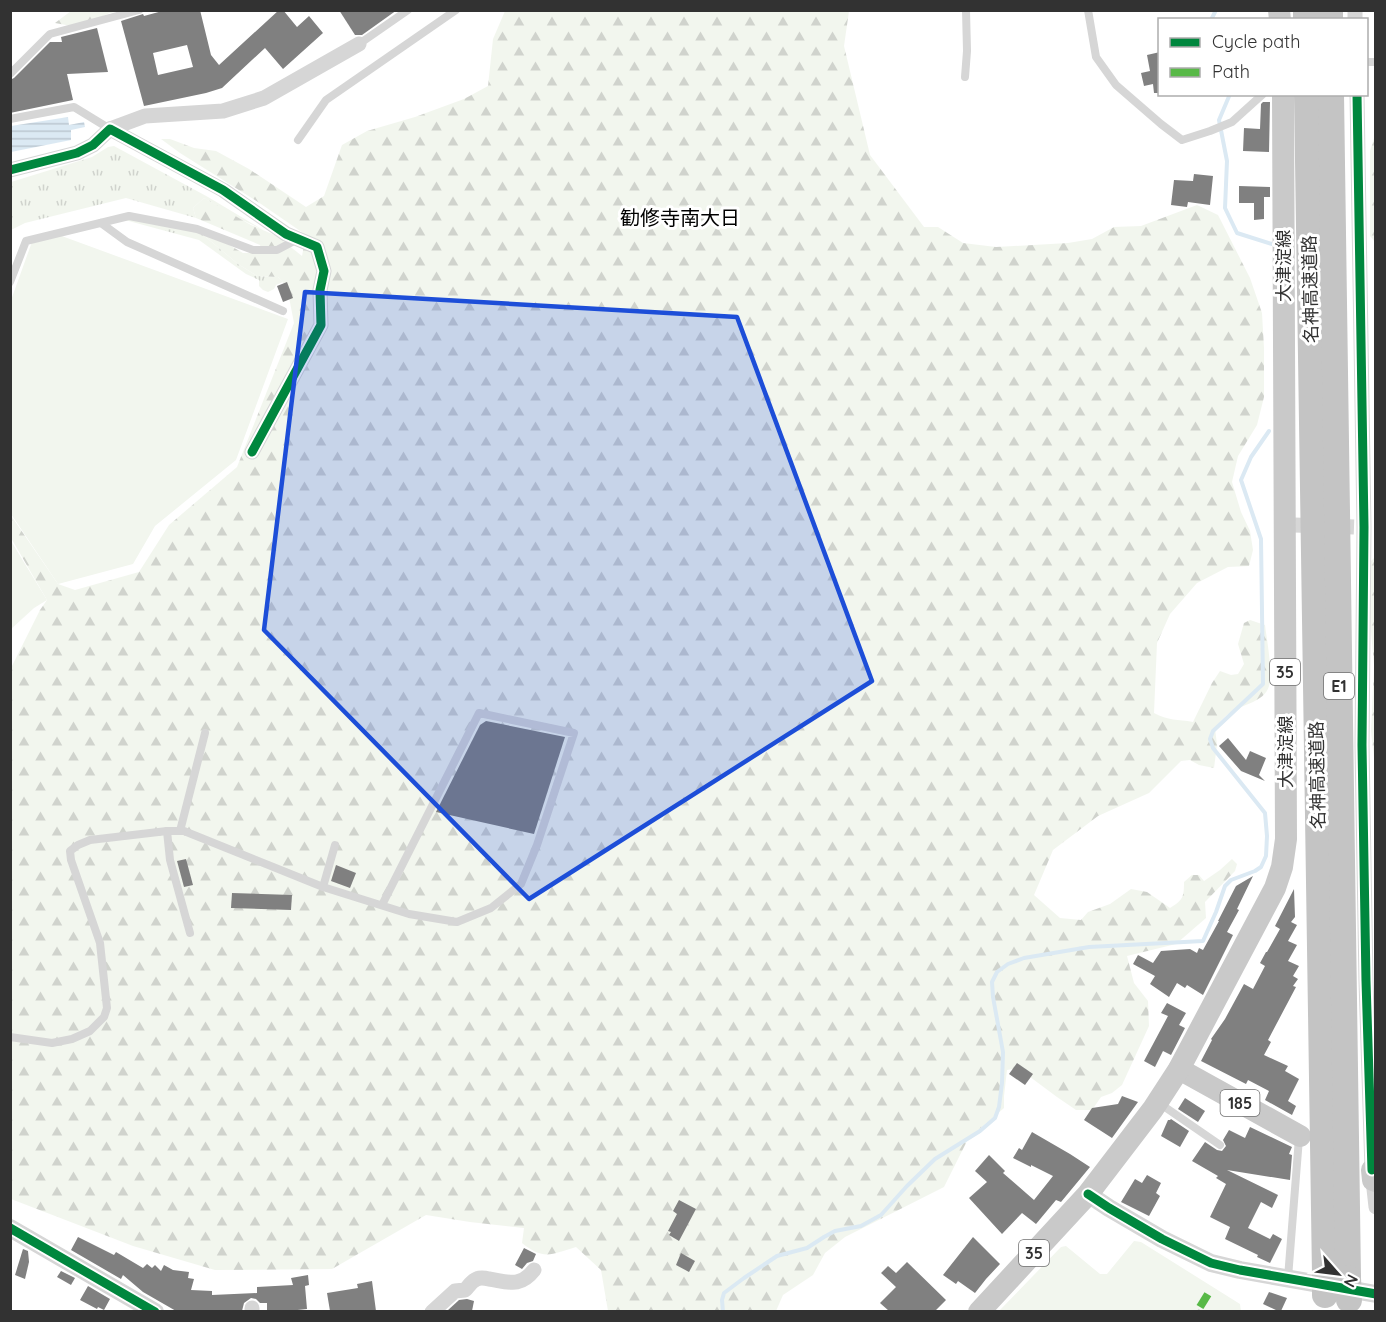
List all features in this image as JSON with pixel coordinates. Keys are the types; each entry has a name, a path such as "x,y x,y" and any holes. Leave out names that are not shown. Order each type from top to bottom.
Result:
{"highway":[{"name":"名神高速道路","path":"1307,96 1337,1295"},
{"name":"名神高速道路","path":"1331,96 1337,1295"}],"main road":[{"name":"大津淀線","path":"980,1311 1088,1194 1158,1102 1179,1069 1275,888 1282,867 1286,839 1289,525 1283,96"},
{"name":"185","path":"1179,1069 1300,1136"}],"street":[{"path":"10,170 77,153 93,145 110,129 145,116 223,111 264,98 359,44"},
{"path":"1357,96 1365,528 1362,745 1366,969 1376,1207"},
{"path":"110,129 223,190 286,234 317,247 324,271 320,290 321,325 252,452"},
{"path":"1088,1194 1162,1239 1204,1260 1240,1270 1376,1294"},
{"path":"10,1228 156,1311"},
{"path":"432,1311 449,1295 455,1291 465,1290 476,1279 484,1278 515,1283 523,1281 534,1270"}],"lane":[{"path":"10,74 50,34 139,10"},
{"path":"359,44 408,10"},
{"path":"298,140 326,100 456,10"},
{"path":"965,77 966,10"},
{"path":"1089,10 1096,57 1116,85 1182,140 1232,122 1261,96"},
{"path":"10,119 74,107 110,129"},
{"path":"10,282 26,241 129,216 197,229 253,250 277,250 297,239"},
{"path":"101,223 127,242 283,311"},
{"path":"10,1037 52,1043 90,1031 104,1017 107,1008 99,943 71,861 70,851 78,845 90,840 184,831 322,887 409,914 457,921 491,908 521,884 537,845 574,733 479,713 382,905"},
{"path":"180,831 205,734"},
{"path":"167,831 170,860 190,933"},
{"path":"322,887 335,845"},
{"path":"1158,1102 1220,1145"},
{"path":"1288,1278 1300,1136"}],"path":[{"path":"1198,1311 1200,1307"}],"highlighted area":[{"path":"305,292 737,317 872,681 529,899 264,630"}],"green space":[{"path":"71,11 122,11 110,13 77,27 55,23"},
{"path":"505,11 849,11 844,46 870,155 924,227 938,227 963,243 996,247 1068,243 1092,239 1114,227 1141,226 1197,205 1218,215 1250,278 1262,313 1264,397 1257,425 1238,456 1232,482 1241,512 1250,531 1253,550 1249,566 1228,567 1197,583 1170,614 1157,643 1154,713 1169,719 1193,722 1220,671 1231,675 1238,674 1244,664 1238,644 1244,623 1250,620 1265,625 1270,665 1268,689 1258,699 1228,714 1215,728 1217,745 1214,768 1199,765 1190,760 1181,761 1149,793 1098,816 1053,850 1034,895 1060,918 1081,920 1088,912 1110,904 1131,889 1147,892 1170,908 1182,898 1184,882 1192,875 1199,875 1204,881 1232,859 1237,864 1235,871 1205,902 1206,918 1176,944 1127,956 1134,983 1148,1001 1149,1026 1122,1085 1112,1093 1101,1097 1092,1110 1076,1110 1018,1068 1007,1070 1004,1108 968,1139 944,1187 845,1237 825,1253 813,1275 783,1295 776,1311 608,1311 601,1270 576,1247 554,1254 542,1254 530,1249 522,1243 524,1228 426,1215 332,1269 215,1270 133,1246 11,1199 11,668 47,600 11,538 10,514 58,584 75,590 139,572 169,525 237,467 294,323 287,287 278,277 257,276 238,264 201,233 243,253 262,253 260,245 196,218 193,208 204,198 251,225 277,236 302,256 306,235 161,139 170,139 194,148 216,151 249,169 306,207 324,196 342,145 367,131 464,99 488,86 493,39"},
{"path":"1375,135 1375,242 1370,236 1370,151"},
{"path":"114,146 263,230 204,198 193,208 196,218 126,198 25,223 11,230 11,182 92,157"},
{"path":"126,216 201,233 238,264 257,276 278,277 283,282 268,292 263,290 259,286 259,280 246,274 199,240 125,220"},
{"path":"59,235 288,319 236,460 155,526 133,564 58,584 11,514 10,303 33,239"},
{"path":"11,541 47,600 34,608 11,629"},
{"path":"1375,557 1375,767 1371,731 1374,666 1368,597 1370,562"},
{"path":"1134,1241 1141,1242 1240,1304 1241,1311 999,1311 1061,1247 1066,1246 1100,1274 1107,1274"}],"shaded area":[{"path":"68,117 69,125 84,122 85,127 71,130 71,140 11,152 11,126"}],"building":[{"path":"166,10 200,10 211,55 219,65 279,10 283,10 297,27 309,16 323,33 283,69 265,48 222,88 144,106 121,21 143,14 144,16","holes":["187,45 193,67 158,75 153,53"]},
{"path":"339,10 397,10 362,35 355,35"},
{"path":"97,28 108,72 67,74 73,100 10,113 10,80 50,42 62,42 61,37"},
{"path":"1158,52 1158,93 1154,93 1153,84 1144,86 1141,73 1150,71 1147,55"},
{"path":"1263,102 1270,102 1269,152 1243,151 1244,128 1260,129"},
{"path":"1194,174 1213,176 1210,205 1188,202 1187,207 1171,205 1174,180 1193,181"},
{"path":"1239,186 1270,187 1270,197 1264,197 1264,219 1254,220 1254,203 1239,203"},
{"path":"287,282 293,298 283,302 277,286"},
{"path":"486,721 565,737 534,834 436,812 480,725"},
{"path":"1228,738 1246,760 1250,751 1266,758 1259,775 1265,781 1241,771 1219,746"},
{"path":"186,859 193,885 184,887 177,861"},
{"path":"336,865 356,873 350,888 331,881"},
{"path":"1253,876 1227,932 1233,935 1203,995 1187,985 1185,988 1177,983 1169,997 1150,984 1155,976 1133,964 1138,955 1153,963 1161,951 1190,949 1197,953 1199,948 1203,950 1236,886"},
{"path":"1294,889 1295,917 1291,922 1297,925 1288,941 1297,945 1288,961 1299,966 1293,976 1298,979 1268,1040 1271,1042 1264,1055 1288,1066 1285,1071 1299,1079 1288,1101 1296,1106 1292,1115 1265,1100 1269,1091 1248,1080 1246,1084 1201,1061 1211,1039 1244,984 1253,989 1265,966 1260,963 1280,929 1275,926"},
{"path":"232,893 292,895 291,910 231,908"},
{"path":"1167,1003 1186,1013 1179,1025 1185,1028 1171,1055 1163,1051 1155,1067 1144,1061 1168,1016 1161,1013"},
{"path":"1017,1063 1033,1074 1025,1085 1009,1074"},
{"path":"1122,1096 1138,1102 1112,1138 1084,1120 1092,1108 1118,1104"},
{"path":"1185,1098 1205,1111 1198,1122 1178,1109"},
{"path":"1171,1119 1189,1131 1180,1147 1161,1136 1168,1120"},
{"path":"1250,1127 1292,1147 1289,1154 1292,1155 1290,1180 1227,1170 1278,1195 1272,1208 1261,1202 1248,1228 1270,1239 1273,1234 1282,1239 1270,1263 1225,1239 1230,1227 1210,1217 1226,1184 1216,1178 1218,1176 1192,1161 1205,1142 1222,1151 1226,1146 1223,1140 1229,1130 1245,1138"},
{"path":"1032,1132 1090,1167 1061,1202 1056,1200 1036,1224 1022,1213 1002,1234 969,1198 987,1182 975,1171 989,1155 1005,1171 1003,1173 1034,1200 1053,1176 1013,1158 1019,1148 1022,1150"},
{"path":"1147,1175 1161,1183 1156,1193 1160,1196 1149,1216 1121,1202 1135,1179 1142,1183"},
{"path":"679,1200 696,1209 679,1241 669,1235 671,1232 668,1231 677,1214 673,1211"},
{"path":"78,1237 114,1255 116,1252 143,1268 147,1264 152,1268 155,1265 161,1271 164,1265 173,1270 189,1272 188,1278 194,1279 191,1290 212,1291 212,1295 257,1293 257,1287 293,1285 291,1278 308,1275 309,1285 305,1286 307,1309 267,1311 267,1303 260,1303 251,1298 244,1303 242,1311 176,1311 143,1292 123,1275 121,1279 71,1250"},
{"path":"973,1237 1000,1264 975,1293 958,1281 956,1284 943,1275"},
{"path":"524,1248 536,1254 533,1261 527,1263 522,1269 515,1265"},
{"path":"23,1249 28,1251 29,1262 25,1279 15,1275"},
{"path":"681,1253 695,1261 689,1272 676,1265"},
{"path":"907,1262 946,1300 935,1311 889,1311 880,1303 896,1287 881,1273 888,1266 896,1273"},
{"path":"61,1271 75,1278 71,1285 57,1277"},
{"path":"372,1281 376,1311 330,1311 327,1293 358,1288 357,1284"},
{"path":"88,1286 110,1299 104,1310 80,1300"},
{"path":"1269,1292 1287,1298 1281,1311 1263,1304"},
{"path":"459,1300 474,1301 472,1311 447,1311"}],"waterway":[{"path":"1212,18 1216,10"},
{"path":"1229,96 1219,120 1227,161 1225,208 1237,233 1272,244"},
{"path":"723,1312 724,1293 744,1278 777,1256 807,1248 835,1231 861,1226 881,1215 935,1159 980,1131 995,1118 1002,1083 1003,1052 993,997 992,982 997,972 1008,964 1024,958 1089,947 1203,941 1225,886 1231,880 1261,867 1266,856 1265,813 1213,748 1210,739 1213,731 1263,684 1261,539 1241,480 1251,457 1269,431"}],"tunnel":[{"path":"1294,525 1354,527"}],"marked path":[{"path":"1200,1307 1208,1294"}],"cycle path":[{"path":"1357,96 1364,527 1362,745 1372,1170"},
{"path":"10,170 77,153 93,145 110,129 223,190 286,234 317,247 324,271 320,290 321,325 252,452"},
{"path":"1088,1194 1162,1239 1211,1263 1376,1294"},
{"path":"10,1228 155,1312"}],"district":[{"name":"勧修寺南大日","path":"680,217"}]}
